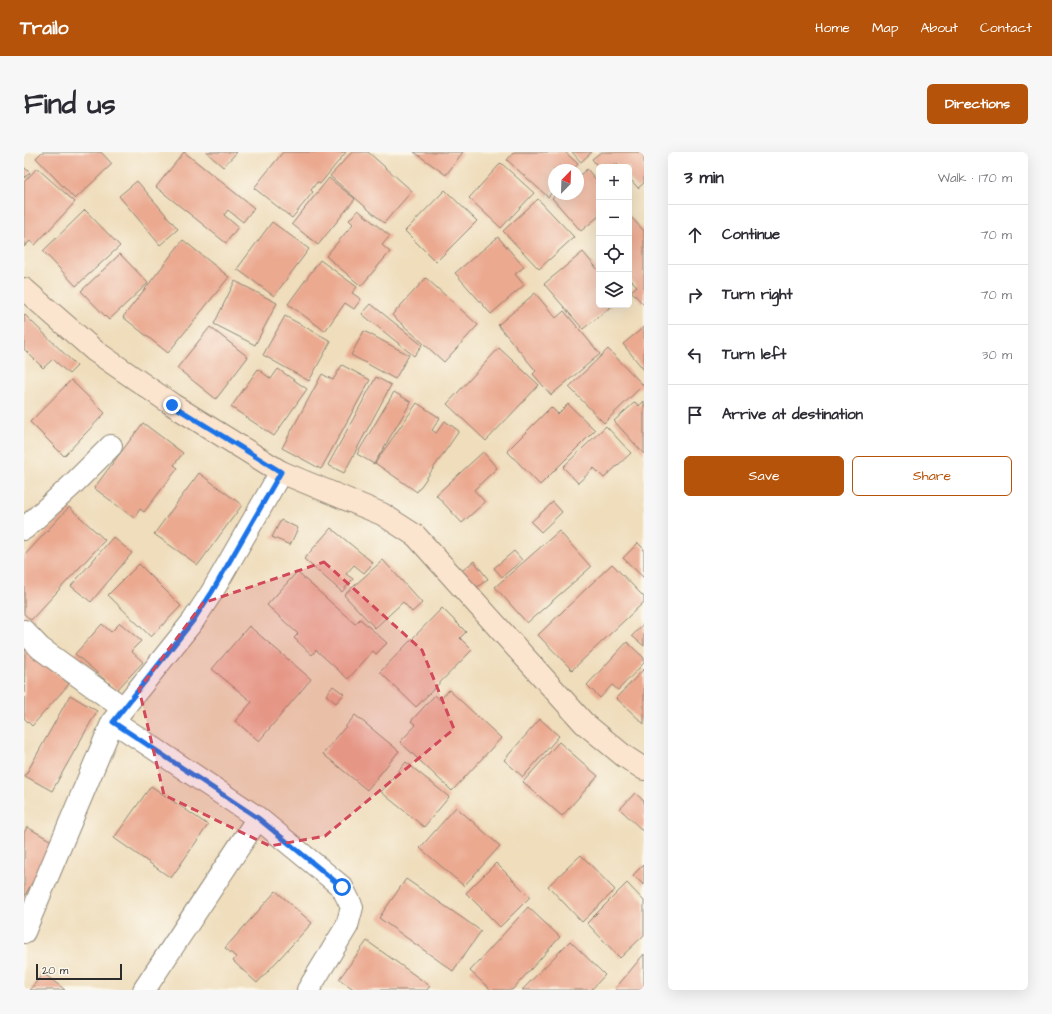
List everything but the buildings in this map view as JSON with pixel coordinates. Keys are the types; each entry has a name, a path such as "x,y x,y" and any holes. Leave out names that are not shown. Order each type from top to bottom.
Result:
{"street":[{"path":"24,289 95,351 172,405 281,472 382,514 416,536 584,723 624,756 644,769"},
{"path":"24,529 71,486 111,446"},
{"path":"24,932 118,715 193,621 212,592 281,472"},
{"path":"24,631 40,648 118,715 258,818 342,887 352,907 347,926 308,990"},
{"path":"144,990 258,818"}],"highlighted area":[{"path":"324,562 422,650 454,729 325,836 270,846 164,795 139,689 203,603"}],"route":[{"path":"172,405 281,472 212,592 193,621 113,722 258,818 342,887"}]}
